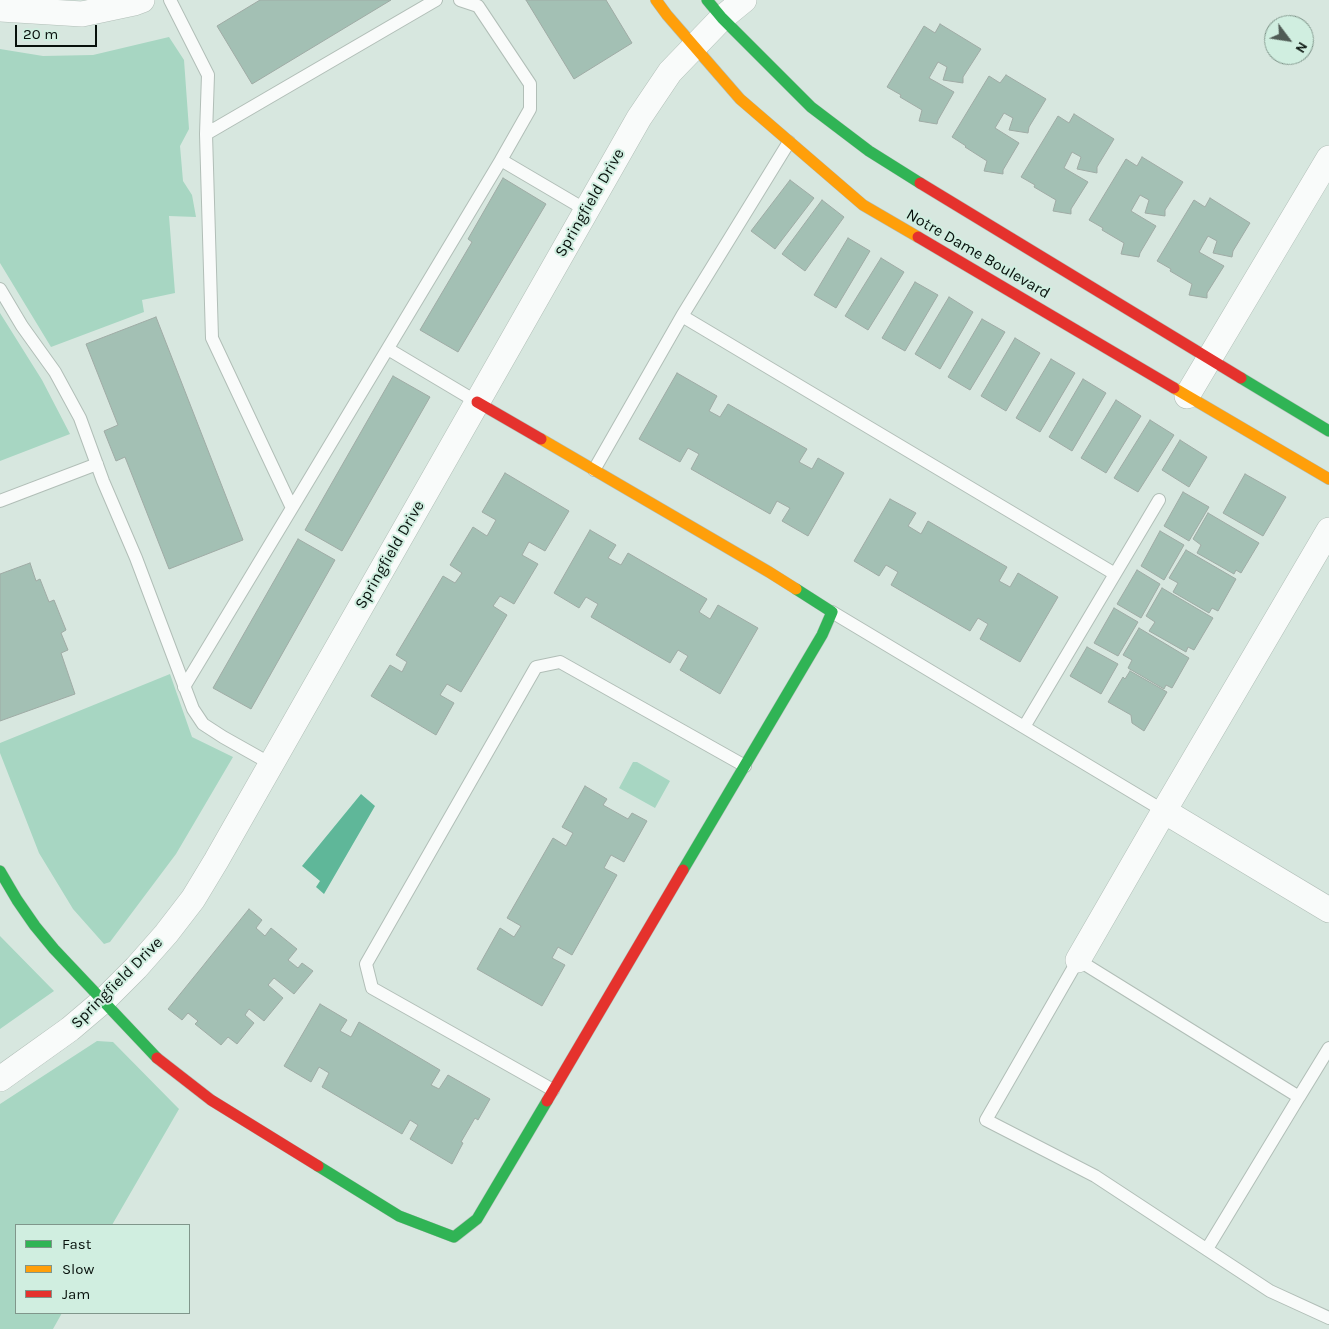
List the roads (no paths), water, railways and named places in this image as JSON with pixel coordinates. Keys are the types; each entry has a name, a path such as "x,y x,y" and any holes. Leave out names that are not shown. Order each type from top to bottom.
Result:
{"street":[{"path":"0,9 82,14 142,0"},
{"name":"Notre Dame Boulevard","path":"656,0 666,15 740,99 863,205 1329,479"},
{"name":"Springfield Drive","path":"0,1079 70,1029 102,1001 136,968 166,934 192,898 216,861 639,118 670,72 694,47 714,9 744,0"},
{"name":"Notre Dame Boulevard","path":"714,9 810,107 870,151 1329,431"},
{"path":"1187,396 1329,158"},
{"path":"0,871 17,900 54,950 153,1055 211,1100 399,1216 454,1237 476,1219 822,635 832,612 769,572 477,402"},
{"path":"1078,960 1329,530"},
{"path":"1164,811 1329,910"}],"lane":[{"path":"170,0 208,75 206,134 212,338 292,508"},
{"path":"206,134 436,0"},
{"path":"184,687 530,109 530,84 478,6 460,0"},
{"path":"594,470 682,316 789,142"},
{"path":"501,160 586,210"},
{"path":"0,289 22,326 55,372 80,418 136,558 193,709 203,724 271,764"},
{"path":"682,316 1115,574"},
{"path":"388,348 477,402"},
{"path":"0,501 97,464"},
{"path":"1024,728 1159,500"},
{"path":"832,612 1164,811"},
{"path":"553,1090 372,988 366,964 536,667 560,662 745,766"},
{"path":"1299,1097 1078,960 986,1120 1095,1176 1270,1291 1329,1318"},
{"path":"1207,1249 1329,1048"}]}
